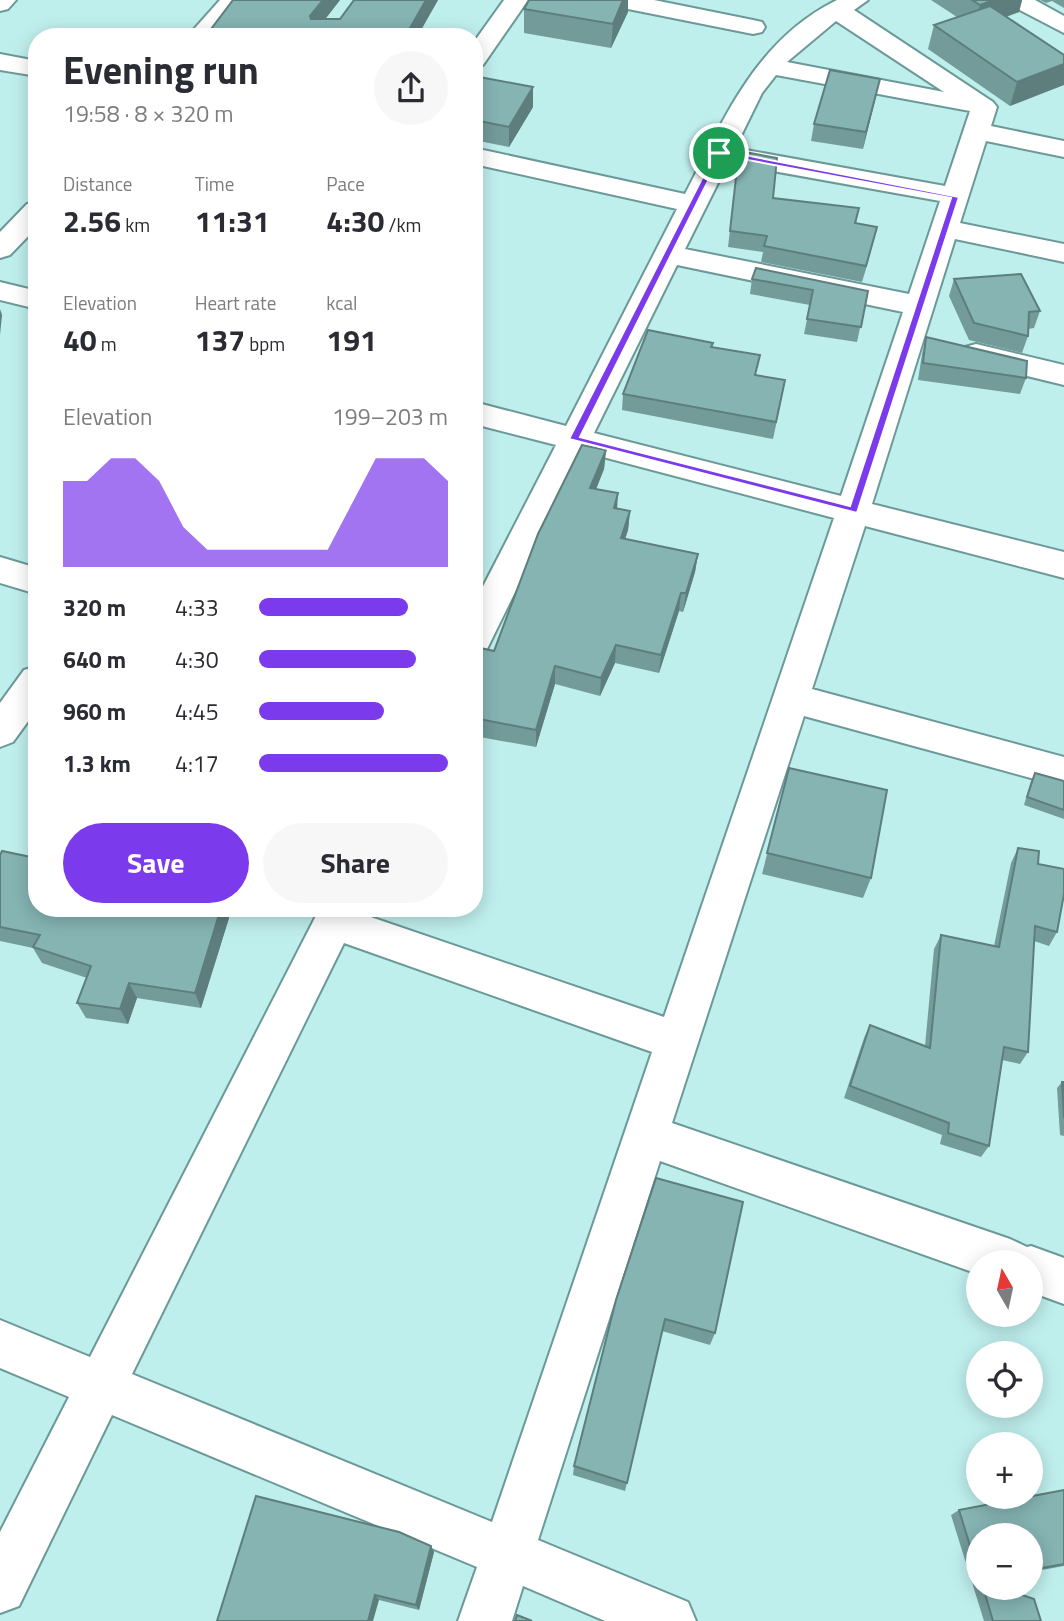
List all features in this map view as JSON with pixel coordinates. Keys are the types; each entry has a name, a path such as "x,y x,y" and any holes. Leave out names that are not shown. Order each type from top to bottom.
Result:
{"street":[{"path":"0,4 4,0"},
{"path":"207,28 233,0"},
{"path":"483,47 516,0"},
{"path":"618,0 753,27"},
{"path":"712,0 753,27 776,58 980,119 1019,140 1064,149"},
{"path":"1018,0 1064,26"},
{"path":"483,621 750,92 776,58 846,4 980,119"},
{"path":"0,62 28,67"},
{"path":"485,1621 853,511 928,334 950,212 980,119"},
{"path":"1019,140 1053,123"},
{"path":"719,153 950,212 1064,253"},
{"path":"483,158 693,204"},
{"path":"0,249 28,219"},
{"path":"668,254 1064,375"},
{"path":"0,291 28,298"},
{"path":"483,415 1064,565"},
{"path":"0,569 28,578"},
{"path":"791,698 1064,772"},
{"path":"14,732 28,700"},
{"path":"0,1587 336,917"},
{"path":"342,917 677,1041"},
{"path":"646,1135 976,1250"},
{"path":"1043,1273 1064,1280"},
{"path":"0,1344 669,1621"}],"building":[{"path":"233,0 323,0 310,16 311,19 340,19 354,0 426,0 410,28 212,28"},
{"path":"529,0 623,0 613,24 524,9"},
{"path":"972,0 994,0 980,5"},
{"path":"990,6 1064,55 1064,64 1017,82 934,25"},
{"path":"830,70 880,79 866,132 814,124"},
{"path":"483,78 533,87 509,127 483,122"},
{"path":"739,151 777,158 773,198 859,208 855,223 877,227 866,266 764,246 767,236 730,231"},
{"path":"756,268 868,291 861,327 807,319 813,290 752,279"},
{"path":"1021,274 1040,311 1029,312 1028,336 974,323 954,279"},
{"path":"648,330 713,343 711,347 760,355 755,375 785,380 776,422 623,394"},
{"path":"926,337 1027,361 1026,378 923,363"},
{"path":"582,445 606,450 590,488 618,493 614,508 630,511 621,538 698,554 686,593 681,593 661,655 616,645 601,678 555,666 536,730 483,720 483,649 494,651 538,534"},
{"path":"789,768 887,790 871,878 767,853"},
{"path":"1035,773 1064,781 1064,810 1027,797"},
{"path":"1018,848 1039,851 1038,864 1064,869 1064,894 1057,932 1035,926 1028,1052 1004,1047 989,1146 948,1133 949,1123 850,1086 870,1025 930,1048 941,935 999,947"},
{"path":"2,851 28,856 28,917 218,917 195,993 129,983 120,1009 77,1003 91,966 33,947 40,935 0,927"},
{"path":"1062,1082 1064,1082 1064,1118"},
{"path":"656,1178 743,1202 715,1333 665,1319 627,1483 574,1466 616,1300"},
{"path":"1064,1490 1064,1564 1043,1568 1043,1523 966,1523 966,1533 959,1510 1043,1509 1043,1494"},
{"path":"256,1496 399,1532 431,1546 416,1605 375,1595 368,1621 217,1621"},
{"path":"987,1600 1034,1600 1041,1621 993,1621"},
{"path":"517,1615 532,1621 515,1621"}],"route":[{"path":"719,153 955,197 853,511 574,439 719,153"}]}
